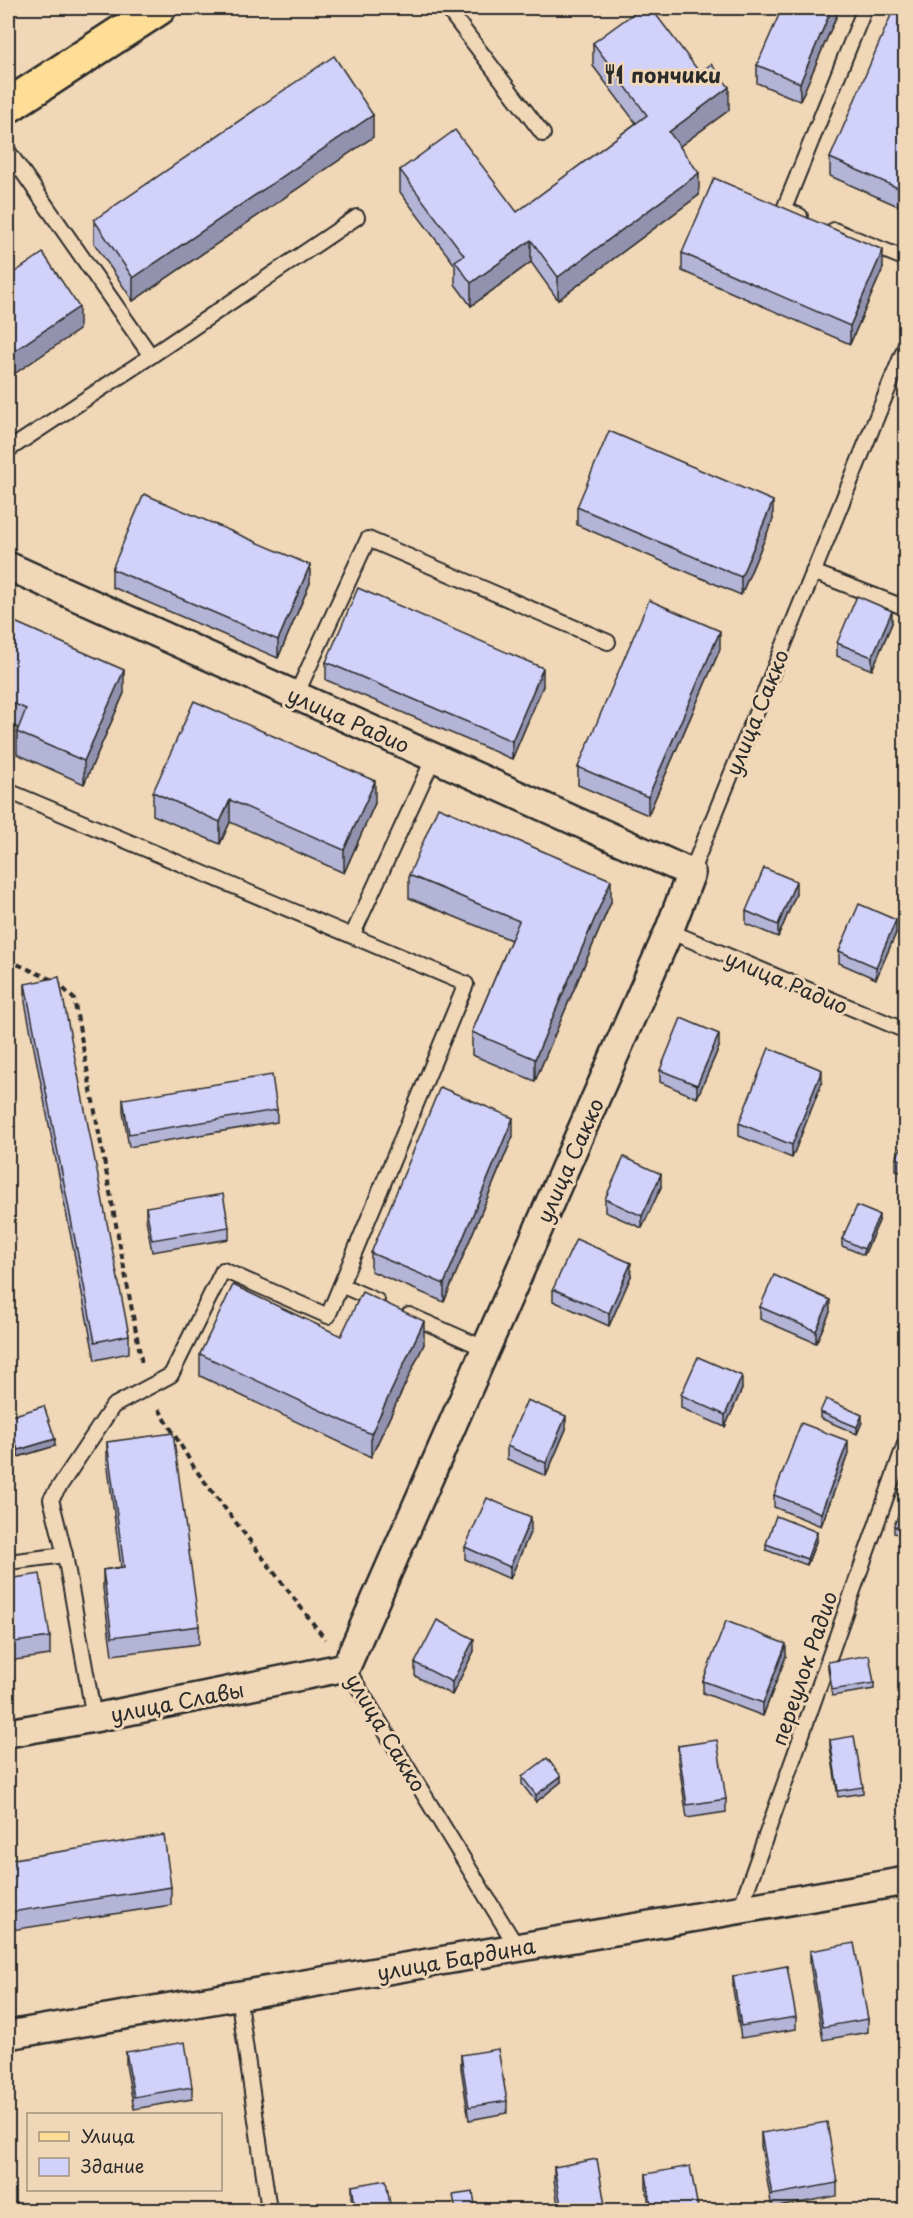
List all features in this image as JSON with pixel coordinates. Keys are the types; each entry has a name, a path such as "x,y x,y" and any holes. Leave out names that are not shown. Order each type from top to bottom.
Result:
{"main road":[{"path":"8,106 159,8"}],"street":[{"name":"улица Радио","path":"8,566 691,873"},
{"name":"улица Сакко","path":"346,1667 669,930 691,873"},
{"name":"улица Славы","path":"8,1733 346,1667"},
{"name":"улица Бардина","path":"8,2035 906,1881"}],"lane":[{"path":"447,8 543,134"},
{"path":"865,8 784,209 906,259"},
{"path":"8,151 151,356"},
{"path":"8,450 357,217"},
{"name":"улица Сакко","path":"691,873 906,345"},
{"path":"296,695 368,539 608,642"},
{"path":"813,572 906,608"},
{"path":"352,936 434,757"},
{"path":"8,791 466,984 328,1316 223,1270 171,1375 113,1406 51,1499 65,1555 94,1718"},
{"name":"улица Радио","path":"669,930 906,1031"},
{"path":"341,1285 486,1349"},
{"name":"переулок Радио","path":"740,1909 906,1441"},
{"path":"8,1562 65,1555"},
{"name":"улица Сакко","path":"346,1667 517,1947"},
{"path":"238,1995 269,2211"}],"path":[{"path":"8,960 57,982 74,999 147,1388 195,1469 346,1667"}],"building":[{"path":"641,8 651,8 700,73 711,64 729,87 669,132 699,173 558,277 531,240 471,283 455,261 464,255 400,170 455,130 517,212 647,115 593,43"},
{"path":"782,8 832,8 800,83 757,65"},
{"path":"894,8 906,8 906,172 898,188 830,158"},
{"path":"334,56 373,115 133,278 94,220"},
{"path":"714,178 883,250 850,326 682,253"},
{"path":"43,253 79,307 8,355 8,277"},
{"path":"609,431 773,501 741,577 577,507"},
{"path":"144,494 310,565 278,640 112,569"},
{"path":"358,588 543,668 512,741 326,662"},
{"path":"857,596 892,611 872,657 837,643"},
{"path":"649,600 720,631 648,797 578,767"},
{"path":"8,619 124,670 84,761 17,732 26,709 8,701"},
{"path":"194,701 375,781 344,850 230,800 220,822 153,792"},
{"path":"438,807 611,880 535,1059 472,1032 519,921 409,875"},
{"path":"764,868 796,881 778,925 746,911"},
{"path":"859,904 896,920 876,967 839,951"},
{"path":"59,977 129,1335 95,1342 25,984"},
{"path":"681,1018 719,1034 697,1085 660,1070"},
{"path":"769,1048 822,1070 792,1145 739,1123"},
{"path":"272,1075 277,1110 129,1134 123,1099"},
{"path":"440,1087 513,1118 444,1284 371,1253"},
{"path":"906,1138 906,1162 896,1158"},
{"path":"624,1157 661,1174 642,1216 605,1199"},
{"path":"223,1194 229,1227 152,1240 146,1207"},
{"path":"857,1206 879,1215 864,1249 842,1239"},
{"path":"576,1239 631,1263 609,1313 553,1289"},
{"path":"774,1275 830,1300 816,1331 760,1307"},
{"path":"233,1285 341,1336 362,1292 424,1321 371,1434 200,1354"},
{"path":"698,1357 742,1376 725,1415 681,1395"},
{"path":"826,1399 862,1415 857,1427 820,1412"},
{"path":"527,1400 566,1416 546,1463 507,1446"},
{"path":"44,1406 55,1439 18,1450 8,1417"},
{"path":"801,1423 848,1441 821,1513 774,1495"},
{"path":"173,1433 199,1626 112,1637 103,1570 124,1567 107,1442"},
{"path":"487,1498 531,1517 510,1567 465,1547"},
{"path":"906,1498 906,1531 894,1526"},
{"path":"776,1516 817,1532 807,1559 766,1544"},
{"path":"40,1574 50,1637 8,1643 8,1579"},
{"path":"437,1620 474,1639 452,1682 415,1663"},
{"path":"726,1621 786,1644 763,1703 703,1681"},
{"path":"869,1655 874,1683 832,1690 828,1662"},
{"path":"854,1736 863,1787 838,1791 830,1740"},
{"path":"717,1740 726,1799 687,1805 678,1746"},
{"path":"547,1758 561,1776 536,1795 522,1777"},
{"path":"164,1835 171,1887 12,1912 8,1860"},
{"path":"854,1943 868,2019 823,2027 810,1951"},
{"path":"787,1966 796,2017 741,2026 733,1976"},
{"path":"185,2042 192,2087 134,2097 126,2052"},
{"path":"498,2049 507,2101 469,2107 461,2055"},
{"path":"827,2122 837,2183 772,2195 761,2133"},
{"path":"597,2159 606,2211 562,2211 554,2167"},
{"path":"690,2166 698,2208 681,2211 652,2211 646,2174"},
{"path":"386,2180 391,2211 356,2211 352,2186"},
{"path":"473,2192 476,2211 456,2211 453,2195"}],"place":[{"name":"пончики","path":"614,74"}]}
